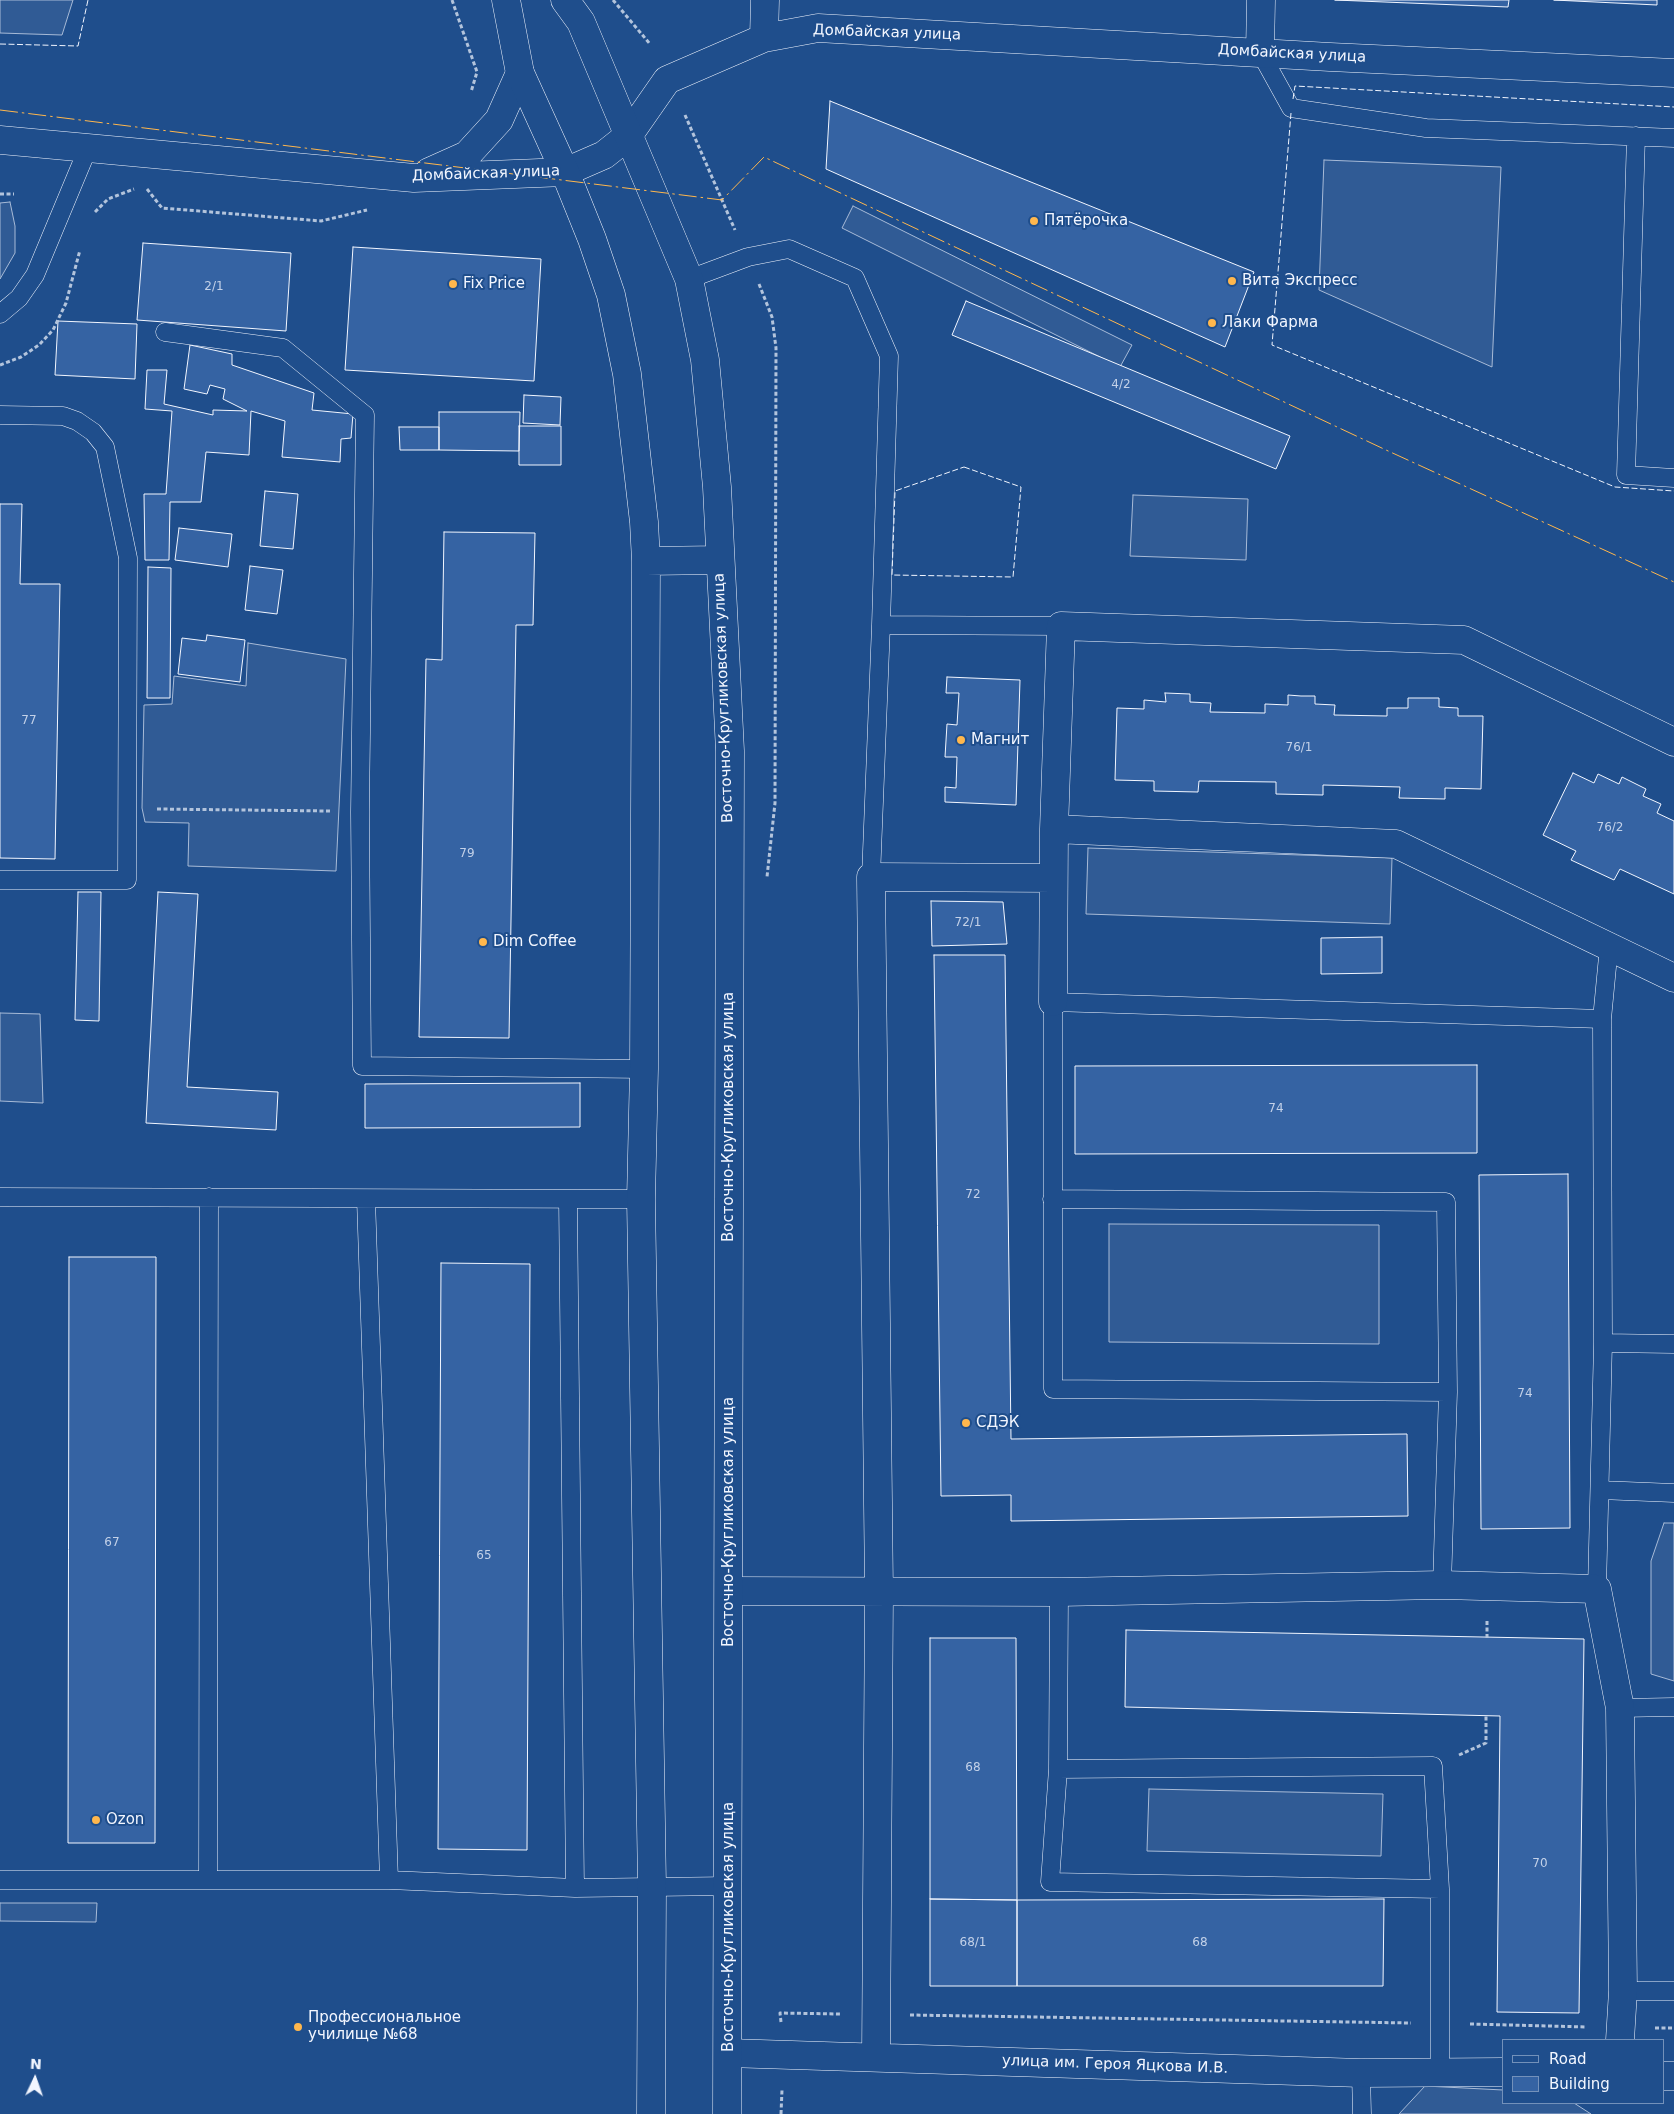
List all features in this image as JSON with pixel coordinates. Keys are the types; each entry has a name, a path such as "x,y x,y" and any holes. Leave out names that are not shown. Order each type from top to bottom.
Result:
{"street":[{"path":"506,0 520,73 565,172 611,295 627,374 644,522 646,561 644,1069 641,1199 652,1886 651,2114"},
{"name":"Восточно-Кругликовская улица","path":"565,0 582,22 689,279 705,360 717,487 719,560 730,751 728,2114"},
{"path":"764,38 765,0"},
{"path":"1260,52 1261,0"},
{"name":"Домбайская улица","path":"0,140 414,178 565,172 604,155 628,136 667,80 764,38 818,28 1674,73"},
{"path":"414,178 467,155 500,120 520,73"},
{"path":"646,561 719,560"},
{"path":"1053,1002 1054,829 1061,626 1464,640 1674,742"},
{"path":"1054,829 1396,844 1674,978"},
{"path":"876,2057 879,1592 871,877 1053,878"},
{"path":"729,1591 1059,1592 1442,1585 1598,1589 1620,1708 1624,1991 1621,2034"},
{"name":"улица им. Героя Яцкова И.В.","path":"728,2053 1361,2073 1502,2072"}],"lane":[{"path":"1260,52 1291,108 1426,128 1674,138"},
{"path":"1636,136 1626,475 1674,478"},
{"path":"0,314 19,298 35,275 88,148"},
{"path":"689,279 748,257 788,249 855,278 889,356 871,877"},
{"path":"165,332 283,348 365,415 360,812 362,1066 644,1069"},
{"path":"0,415 63,416 77,421 93,432 105,447 128,558 126,810 128,880 0,880"},
{"path":"881,626 1061,626"},
{"path":"1598,1589 1603,1342 1602,1019 1609,946"},
{"path":"1448,1392 1053,1389 1053,1002 1602,1019"},
{"path":"0,1196 641,1199"},
{"path":"208,1880 209,1197"},
{"path":"366,1199 389,1880"},
{"path":"1052,1199 1446,1202 1448,1392 1442,1585"},
{"path":"568,1200 576,1888"},
{"path":"1603,1342 1674,1344"},
{"path":"1600,1490 1674,1493"},
{"path":"1059,1592 1058,1769 1050,1882 1440,1889"},
{"path":"1620,1708 1674,1707"},
{"path":"1058,1769 1434,1766 1440,1889 1440,2072"},
{"path":"0,1880 389,1880 576,1888 729,1886"},
{"path":"1624,1991 1674,1991"},
{"path":"1361,2073 1362,2114"}],"path":[{"path":"452,0 477,72"},
{"path":"613,0 650,44"},
{"path":"146,188 162,208 172,209 321,221 376,207"},
{"path":"93,214 108,199 127,190 136,189"},
{"path":"0,194 14,194"},
{"path":"0,365 21,358 39,345 53,330 66,303 81,247"},
{"path":"126,810 360,812"},
{"path":"1434,1766 1486,1743 1486,1715"},
{"path":"914,2015 1440,2023 1621,2034"}],"shaded area":[{"path":"0,0 73,0 62,35 0,33"},
{"path":"1324,160 1501,167 1492,367 1319,290"},
{"path":"10,202 15,226 15,253 0,279 0,203"},
{"path":"853,206 1132,345 1120,367 842,228"},
{"path":"1133,495 1248,499 1246,560 1130,556"},
{"path":"248,643 346,659 336,871 188,866 189,823 145,822 142,808 144,705 172,704 174,676 246,686"},
{"path":"1088,848 1392,858 1390,924 1086,914"},
{"path":"0,1013 40,1014 43,1103 0,1101"},
{"path":"1109,1224 1379,1225 1379,1344 1109,1342"},
{"path":"1664,1523 1674,1523 1674,1681 1651,1674 1651,1561"},
{"path":"1149,1789 1383,1794 1381,1856 1147,1851"},
{"path":"0,1903 97,1903 96,1922 0,1921"},
{"path":"1425,2086 1502,2090 1502,2104 1576,2104 1591,2114 1399,2114"}],"building":[{"path":"1335,0 1509,0 1508,7"},
{"path":"1554,0 1657,0 1657,5"},
{"name":"Пятёрочка","path":"830,101 1254,272 1225,347 826,169"},
{"path":"143,243 291,253 286,331 137,320"},
{"path":"353,247 541,259 534,381 345,370"},
{"path":"966,301 1290,436 1276,469 952,335"},
{"path":"58,321 137,324 135,379 55,375"},
{"path":"190,345 232,354 232,365 314,393 312,410 353,414 351,438 341,439 340,462 282,457 285,421 251,411 249,455 206,452 201,502 170,502 169,560 145,560 144,494 166,494 172,411 145,409 147,370 167,370 164,404 213,415 213,410 247,411 223,399 225,389 210,385 207,394 184,389"},
{"path":"524,395 561,397 560,425 523,423"},
{"path":"439,412 520,412 519,451 439,450"},
{"path":"519,426 561,426 561,465 519,465"},
{"path":"399,427 439,427 439,450 400,450"},
{"path":"265,491 298,494 293,549 260,546"},
{"path":"0,504 22,504 20,584 60,584 55,859 0,858"},
{"path":"179,528 232,534 228,567 175,560"},
{"path":"444,532 535,533 533,625 516,625 509,1038 419,1037 426,659 442,660"},
{"path":"250,566 283,570 277,614 245,610"},
{"path":"148,567 171,568 170,698 147,698"},
{"path":"207,635 245,640 240,682 178,674 182,638 206,641"},
{"path":"947,677 1020,680 1016,805 945,802 945,787 956,788 957,757 945,757 947,724 957,725 959,693 946,693"},
{"path":"1165,693 1190,694 1190,702 1211,703 1210,712 1265,713 1265,704 1288,705 1288,695 1315,696 1315,704 1335,705 1334,715 1387,716 1387,708 1408,708 1408,698 1439,698 1439,707 1458,708 1458,716 1483,716 1481,789 1445,788 1445,799 1399,798 1400,787 1323,785 1323,795 1276,794 1276,782 1199,781 1198,792 1154,791 1154,781 1115,780 1117,708 1144,709 1144,700 1166,702"},
{"path":"1573,773 1594,783 1598,774 1619,784 1622,777 1646,789 1643,796 1661,804 1657,813 1674,821 1674,894 1620,869 1614,880 1571,860 1576,851 1543,835"},
{"path":"78,892 101,892 99,1021 75,1020"},
{"path":"158,892 198,894 187,1087 278,1092 276,1130 146,1123"},
{"path":"931,901 1003,902 1007,944 932,946"},
{"path":"1382,937 1382,973 1321,974 1321,938"},
{"path":"934,955 1005,955 1011,1439 1407,1434 1408,1516 1011,1521 1011,1495 941,1496"},
{"path":"1477,1065 1477,1153 1075,1154 1075,1066"},
{"path":"580,1083 580,1127 365,1128 365,1084"},
{"path":"1568,1174 1570,1528 1481,1529 1479,1175"},
{"path":"69,1257 156,1257 155,1843 68,1843"},
{"path":"441,1263 530,1264 527,1850 438,1849"},
{"path":"1126,1630 1584,1639 1579,2013 1497,2012 1500,1716 1125,1707"},
{"path":"930,1638 1016,1638 1017,1900 930,1899"},
{"path":"930,1899 1017,1900 1017,1986 930,1986"},
{"path":"1384,1899 1383,1986 1017,1986 1017,1900"}],"fence":[{"path":"0,44 78,46 88,0"},
{"path":"1293,99 1295,86 1674,107"},
{"path":"1291,113 1272,345 1615,487 1674,491"},
{"path":"964,467 1021,487 1013,577 892,575 895,491 964,467"}],"power":[{"path":"0,110 722,200 764,157 1386,450 1674,582"}],"place":[{"name":"Пятёрочка","path":"1034,221"},
{"name":"Вита Экспресс","path":"1232,281"},
{"name":"Fix Price","path":"453,284"},
{"name":"Лаки Фарма","path":"1212,323"},
{"name":"Магнит","path":"961,740"},
{"name":"Dim Coffee","path":"483,942"},
{"name":"СДЭК","path":"966,1423"},
{"name":"Ozon","path":"96,1820"},
{"name":"Профессиональное училище №68","path":"298,2027"}]}
